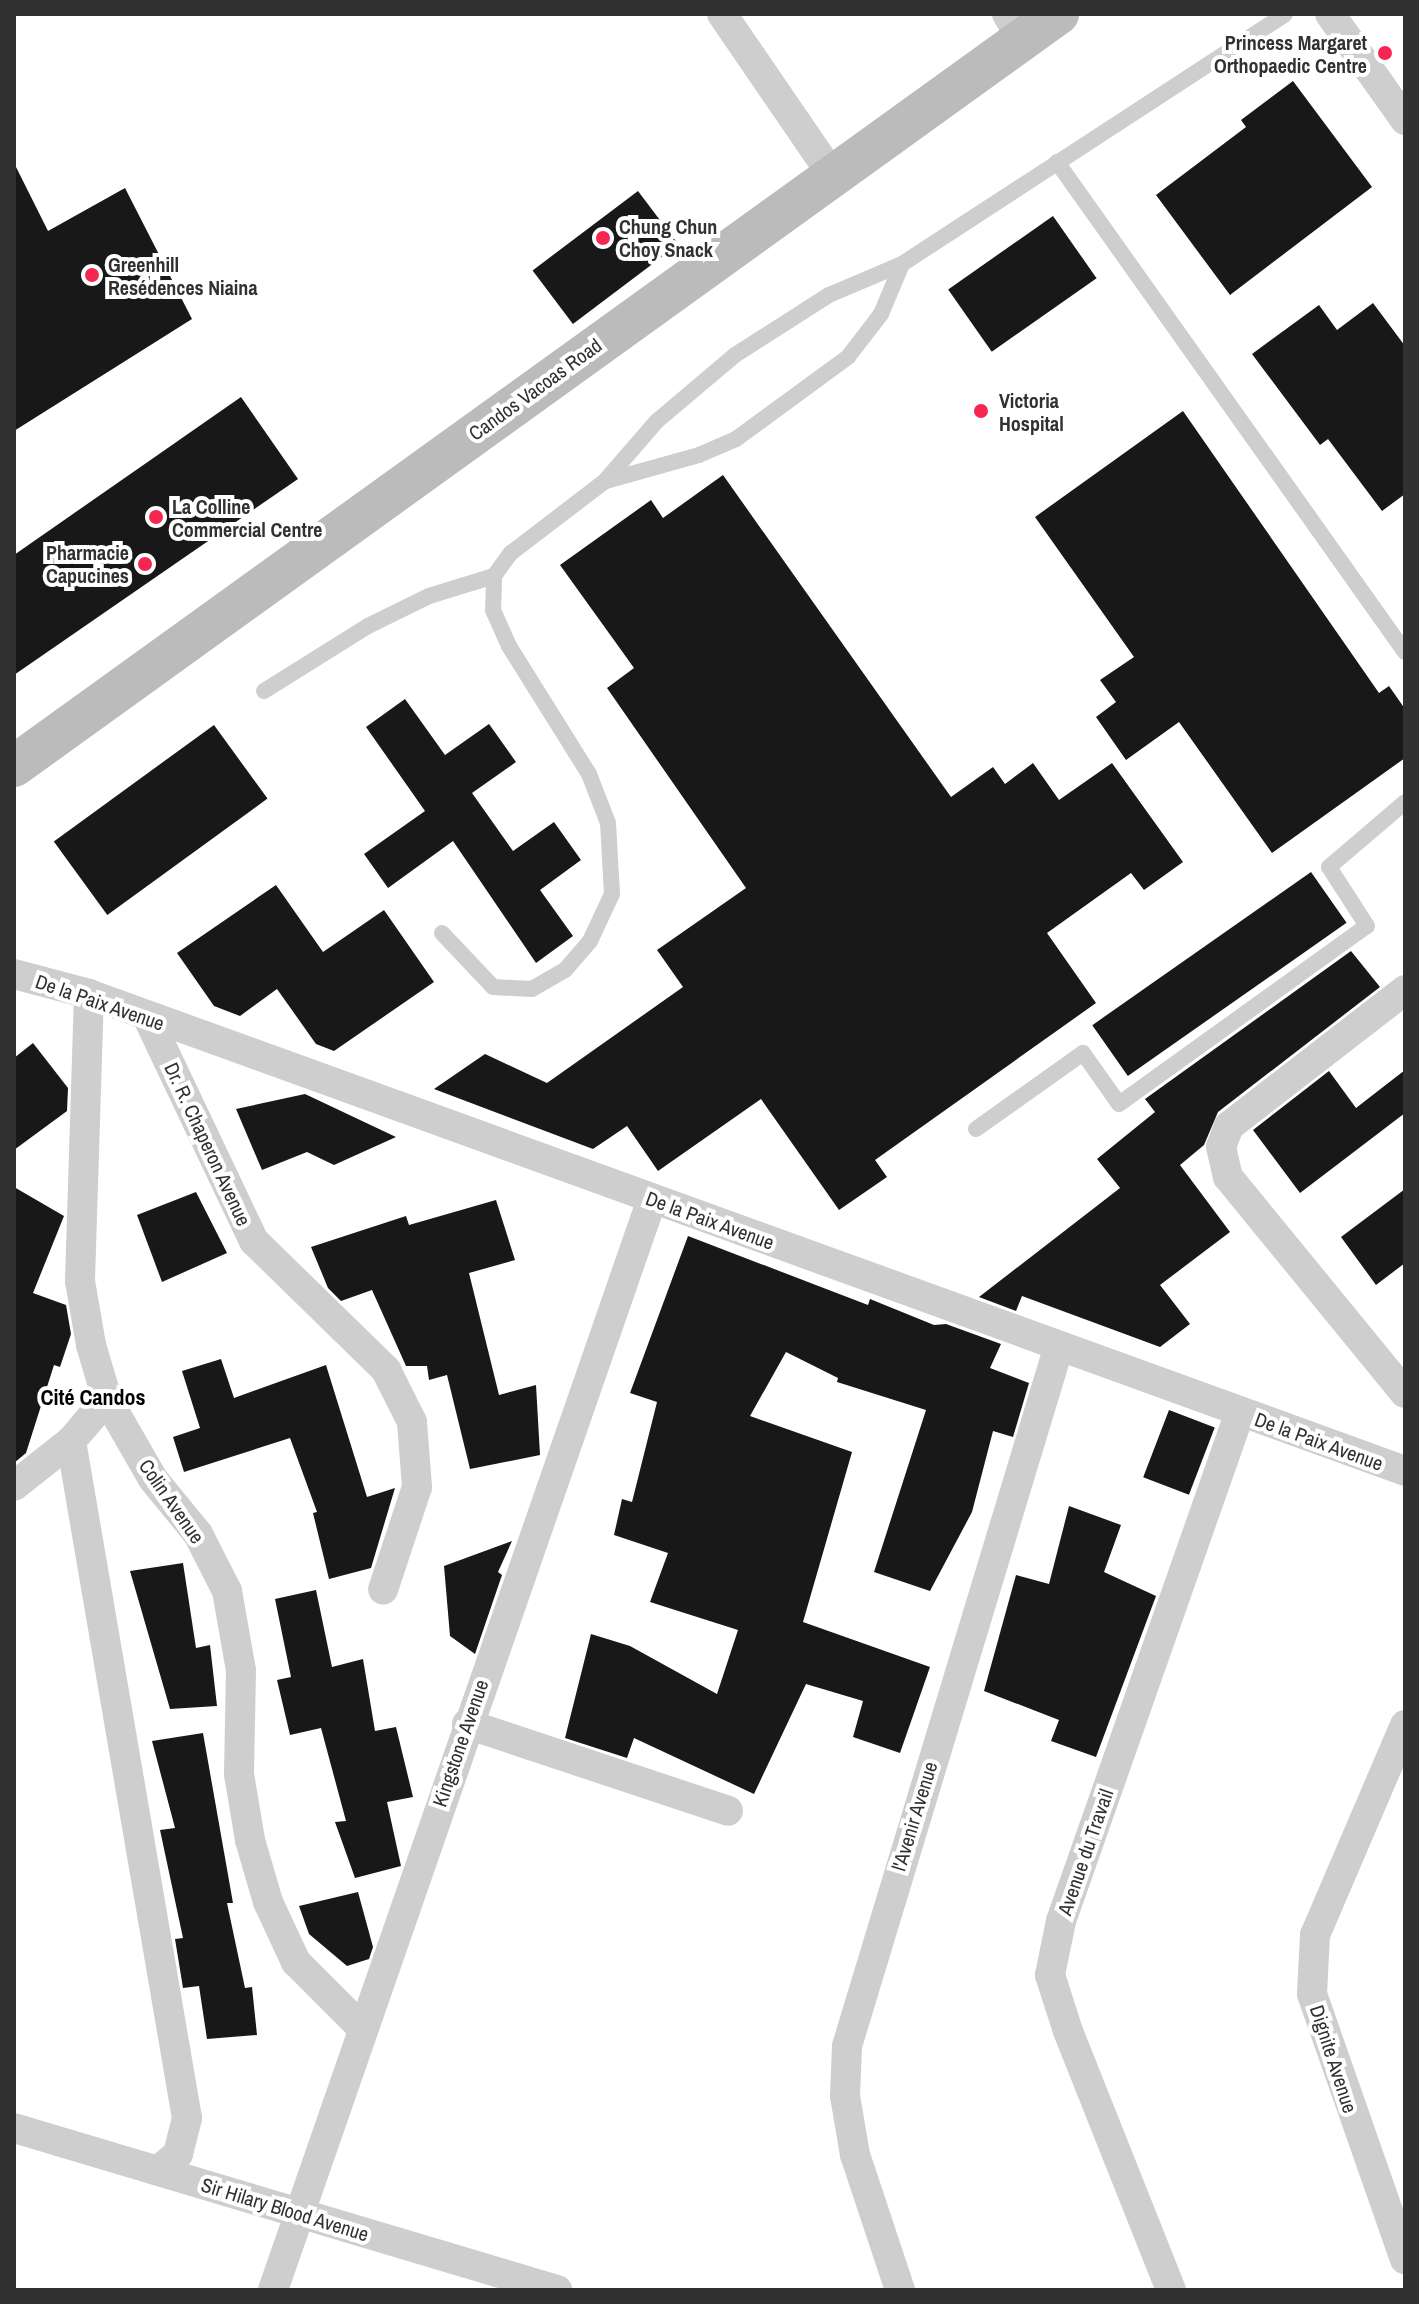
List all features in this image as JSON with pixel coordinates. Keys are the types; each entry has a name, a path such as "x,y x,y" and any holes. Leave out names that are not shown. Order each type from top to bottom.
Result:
{"main road":[{"name":"Candos Vacoas Road","path":"14,766 833,176 1015,27 1058,14"}],"street":[{"path":"722,14 833,176"},
{"path":"1330,14 1405,120"},
{"name":"De la Paix Avenue","path":"14,974 89,994 148,1018 1405,1471"},
{"path":"1405,990 1229,1126 1221,1147 1228,1177 1405,1393"},
{"name":"Colin Avenue","path":"89,994 80,1281 107,1399 153,1479 198,1534 227,1591 241,1670 239,1774 250,1840 265,1890 296,1962 360,2026"},
{"name":"Dr. R. Chaperon Avenue","path":"148,1018 254,1241 386,1370 412,1422 417,1487 383,1590"},
{"name":"Kingstone Avenue","path":"273,2290 360,2026 652,1199"},
{"name":"l'Avenir Avenue","path":"900,2290 855,2155 845,2096 847,2046 1059,1346"},
{"path":"14,1486 71,1441 107,1399"},
{"name":"Avenue du Travail","path":"1171,2290 1068,2031 1050,1975 1061,1921 1240,1412"},
{"path":"71,1441 187,2118 178,2154 158,2171"},
{"path":"467,1724 728,1811"},
{"name":"Dignite Avenue","path":"1405,1725 1315,1935 1312,1994 1405,2259"},
{"name":"Sir Hilary Blood Avenue","path":"14,2128 557,2290"}],"lane":[{"path":"442,933 493,987 532,989 573,961 590,941 612,894 608,823 589,774 509,646 493,610 494,576 511,553 604,482 657,421 735,355 829,295 902,264 1285,14"},
{"path":"1057,162 1405,652"},
{"path":"604,482 699,455 736,439 848,357 881,314 902,264"},
{"path":"264,691 368,626 429,596 494,576"},
{"path":"976,1129 1083,1053 1119,1104 1367,926 1329,867 1405,802"}],"building":[{"path":"1293,81 1372,187 1230,295 1156,195 1246,127 1241,120"},
{"name":"Greenhill Resédences Niaina","path":"14,163 48,231 125,188 192,319 14,431"},
{"path":"638,191 678,245 573,324 533,270"},
{"path":"1053,216 1097,278 992,352 948,289"},
{"path":"1373,303 1405,346 1405,494 1382,511 1328,439 1320,445 1252,354 1319,305 1337,330"},
{"name":"La Colline Commercial Centre","path":"241,397 298,479 14,675 14,555"},
{"path":"1183,411 1379,693 1389,686 1405,709 1405,758 1272,853 1179,722 1126,760 1096,717 1116,702 1100,680 1134,657 1035,517"},
{"path":"723,475 951,797 993,767 1005,784 1033,763 1059,800 1112,763 1183,862 1144,890 1131,873 1047,933 1096,1003 875,1160 887,1177 839,1210 761,1099 658,1171 627,1126 593,1149 434,1089 485,1054 547,1083 683,987 657,950 746,888 607,688 634,668 560,565 651,500 663,518"},
{"path":"405,699 445,755 489,724 516,762 472,793 513,851 554,822 581,860 540,890 573,936 536,963 453,841 388,888 364,854 425,811 366,727"},
{"path":"214,725 267,799 107,915 54,841"},
{"path":"1311,872 1347,923 1128,1076 1092,1025"},
{"path":"276,885 323,952 384,910 434,982 334,1051 316,1044 277,989 240,1016 214,1006 177,953"},
{"path":"1351,951 1380,987 1218,1112 1204,1145 1180,1165 1230,1232 1160,1285 1190,1324 1160,1347 1022,1296 1016,1311 979,1297 1120,1188 1097,1159 1155,1112 1145,1099"},
{"path":"33,1043 68,1088 67,1111 14,1150 14,1058"},
{"path":"1405,1070 1405,1113 1300,1193 1253,1130 1329,1071 1356,1108"},
{"path":"305,1094 396,1137 334,1165 307,1152 262,1170 236,1109"},
{"path":"14,1187 64,1216 33,1293 66,1305 71,1334 60,1367 54,1365 26,1453 14,1463"},
{"path":"1405,1189 1405,1263 1376,1285 1341,1237"},
{"path":"196,1192 227,1253 162,1282 137,1215"},
{"path":"496,1200 515,1260 469,1273 499,1395 536,1385 540,1455 470,1469 447,1375 429,1380 427,1366 406,1366 372,1290 341,1301 328,1288 311,1247 406,1216 409,1225"},
{"path":"688,1236 868,1305 870,1299 934,1325 946,1324 1001,1344 990,1368 1029,1383 1013,1437 993,1431 972,1512 930,1591 874,1572 926,1410 837,1382 838,1378 786,1352 750,1416 852,1452 803,1622 930,1667 900,1753 853,1737 863,1701 806,1684 754,1794 634,1738 627,1758 565,1738 591,1634 630,1646 717,1694 738,1630 650,1602 668,1553 614,1535 622,1499 632,1502 657,1402 630,1393"},
{"path":"221,1359 234,1398 326,1365 367,1497 395,1488 371,1568 329,1579 313,1513 317,1512 290,1438 184,1472 173,1437 200,1428 182,1371"},
{"path":"1169,1410 1215,1428 1189,1495 1143,1477"},
{"path":"1069,1506 1121,1525 1104,1572 1156,1596 1096,1757 1051,1741 1059,1720 984,1691 1016,1575 1049,1584"},
{"path":"512,1541 498,1572 502,1575 475,1654 450,1636 444,1566"},
{"path":"183,1563 196,1648 210,1645 217,1706 170,1709 130,1571"},
{"path":"316,1590 332,1667 363,1659 375,1731 396,1727 413,1797 387,1802 401,1866 355,1878 335,1822 346,1821 321,1728 290,1735 277,1680 291,1677 275,1599"},
{"path":"203,1733 233,1903 227,1903 245,1988 252,1987 257,2035 207,2039 199,1986 183,1988 175,1939 183,1938 160,1830 175,1828 152,1741"},
{"path":"358,1892 373,1947 369,1959 347,1966 309,1934 299,1906"}],"place":[{"name":"Princess Margaret Orthopaedic Centre","path":"1385,53"},
{"name":"Chung Chun Choy Snack","path":"603,238"},
{"name":"Greenhill Resédences Niaina","path":"92,275"},
{"name":"Victoria Hospital","path":"981,411"},
{"name":"La Colline Commercial Centre","path":"156,517"},
{"name":"Pharmacie Capucines","path":"145,564"}],"district":[{"name":"Cité Candos","path":"93,1398"}]}
